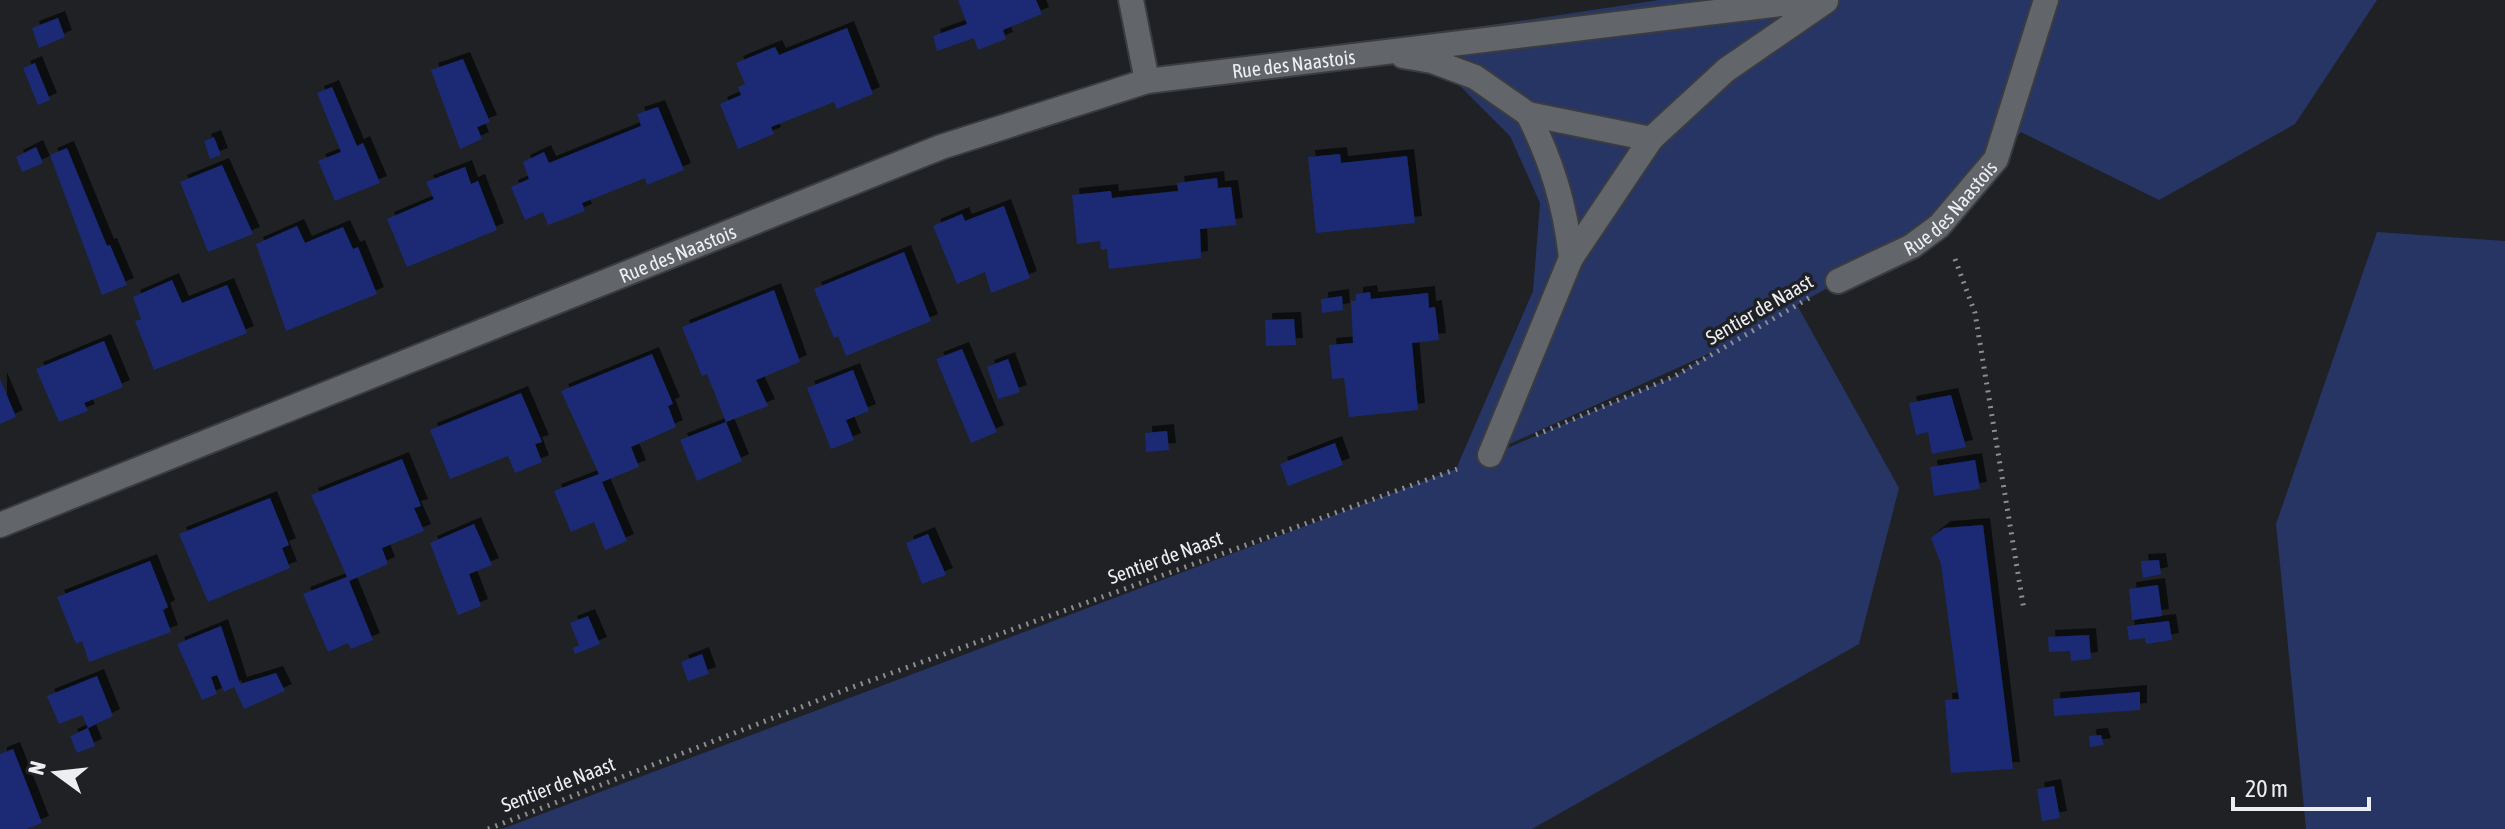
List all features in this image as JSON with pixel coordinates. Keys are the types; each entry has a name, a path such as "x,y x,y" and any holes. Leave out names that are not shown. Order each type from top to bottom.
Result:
{"street":[{"path":"1131,0 1147,81"},
{"name":"Rue des Naastois","path":"0,525 941,147 1147,81 1374,51 1814,0"},
{"name":"Rue des Naastois","path":"1490,455 1571,258 1651,139 1726,70 1828,0"},
{"name":"Rue des Naastois","path":"1838,281 1912,246 1939,226 1996,159 2046,0"},
{"name":"Rue des Naastois","path":"1374,51 1432,61 1475,77 1528,114 1651,139"},
{"name":"Rue des Naastois","path":"1528,114 1551,160 1564,204 1571,258"}],"path":[{"path":"1939,226 1962,272 1975,313 2024,610"},
{"name":"Sentier de Naast","path":"488,829 850,688 1490,455 1675,376 1838,281"}],"shaded area":[{"path":"1659,0 2377,0 2295,124 2159,200 2021,132 1939,226 1797,305 1899,488 1859,644 1532,829 502,829 1456,469 1533,291 1540,203 1510,136 1411,37","holes":["1717,350 1675,376 1482,459 1481,457"]},
{"path":"2377,232 2505,241 2505,829 2306,829 2276,524"}],"building":[{"path":"958,0 1036,0 1042,14 1003,30 1006,39 978,50 974,38 937,51 933,36 967,24"},
{"path":"58,18 65,37 39,48 32,28"},
{"path":"847,28 873,94 837,109 834,102 771,127 774,134 738,149 720,104 741,95 738,87 745,84 736,63 775,47 779,55"},
{"path":"463,59 490,122 477,127 482,139 460,149 431,70"},
{"path":"35,63 50,100 38,105 23,68"},
{"path":"332,87 357,146 363,143 380,183 335,201 318,161 341,152 317,93"},
{"path":"658,107 684,170 647,185 645,178 582,203 585,211 548,225 543,212 525,220 511,187 529,179 523,162 544,152 549,163 641,126 637,114"},
{"path":"214,137 221,155 210,159 204,141"},
{"path":"36,147 43,163 22,172 16,157"},
{"path":"67,148 107,246 110,245 127,285 102,295 50,155"},
{"path":"1340,154 1341,163 1407,156 1415,223 1316,233 1308,157"},
{"path":"222,165 253,234 208,252 180,182"},
{"path":"465,167 471,184 478,181 497,230 407,267 387,219 434,199 426,182"},
{"path":"1217,178 1218,188 1231,187 1236,225 1200,229 1201,258 1109,269 1107,249 1101,250 1100,241 1077,244 1072,195 1111,191 1112,198 1178,191 1177,183"},
{"path":"1004,206 1030,278 991,293 985,272 957,284 933,226 962,214 965,221"},
{"path":"297,226 305,243 343,227 353,249 358,247 377,294 286,331 256,244"},
{"path":"904,252 931,321 846,356 838,336 834,338 814,289"},
{"path":"172,280 182,303 227,285 247,333 154,370 135,321 141,319 133,297"},
{"path":"774,290 800,362 756,380 768,406 726,422 707,374 702,376 682,327"},
{"path":"1370,292 1371,299 1428,293 1429,308 1435,307 1439,340 1412,343 1418,410 1349,417 1344,378 1332,379 1329,345 1353,343 1351,301 1356,301 1356,294"},
{"path":"1342,296 1343,310 1322,313 1321,299"},
{"path":"1294,319 1296,345 1266,346 1265,320"},
{"path":"104,341 123,387 84,403 88,411 59,422 36,369"},
{"path":"962,349 997,432 971,443 936,359"},
{"path":"652,354 673,404 668,406 676,427 631,447 639,467 602,482 627,541 605,550 594,522 571,532 554,491 599,474 561,391"},
{"path":"1008,359 1020,392 998,399 987,367"},
{"path":"853,370 869,411 846,420 854,440 831,449 807,388"},
{"path":"0,379 16,417 0,424"},
{"path":"521,393 542,442 535,444 542,462 515,473 508,456 450,479 430,430"},
{"path":"1951,395 1966,447 1932,454 1928,432 1916,435 1909,403"},
{"path":"726,422 742,461 697,481 680,440"},
{"path":"1167,431 1169,450 1146,452 1145,433"},
{"path":"1335,443 1343,465 1288,486 1280,464"},
{"path":"402,459 421,506 414,508 424,531 382,548 388,564 349,581 373,640 351,649 348,643 328,652 303,594 347,577 311,495"},
{"path":"1975,460 1980,489 1934,496 1930,467"},
{"path":"270,498 289,545 282,548 290,568 208,602 179,534"},
{"path":"474,524 492,565 469,574 481,606 458,615 430,543"},
{"path":"1983,525 2013,769 1951,773 1945,700 1959,699 1941,564 1931,538 1944,528"},
{"path":"928,534 946,575 922,584 906,543"},
{"path":"2159,560 2161,574 2143,578 2141,561"},
{"path":"150,561 168,607 163,610 171,632 89,662 82,641 76,644 57,597"},
{"path":"2158,585 2162,616 2132,620 2129,589"},
{"path":"588,616 600,644 575,654 573,648 579,645 570,623"},
{"path":"2169,621 2172,640 2146,644 2145,638 2129,640 2127,626"},
{"path":"221,626 240,684 276,673 285,691 244,709 234,687 224,692 217,675 211,677 217,694 202,700 177,644"},
{"path":"2089,635 2091,659 2071,661 2070,651 2049,652 2048,637"},
{"path":"702,654 709,674 688,681 681,662"},
{"path":"97,676 113,716 88,728 82,715 59,724 47,696"},
{"path":"2140,692 2140,710 2054,716 2053,699"},
{"path":"88,728 95,746 77,753 70,736"},
{"path":"2101,735 2104,745 2090,747 2089,736"},
{"path":"13,749 42,823 27,829 0,829 0,754"},
{"path":"2054,786 2060,818 2042,821 2037,789"}]}
